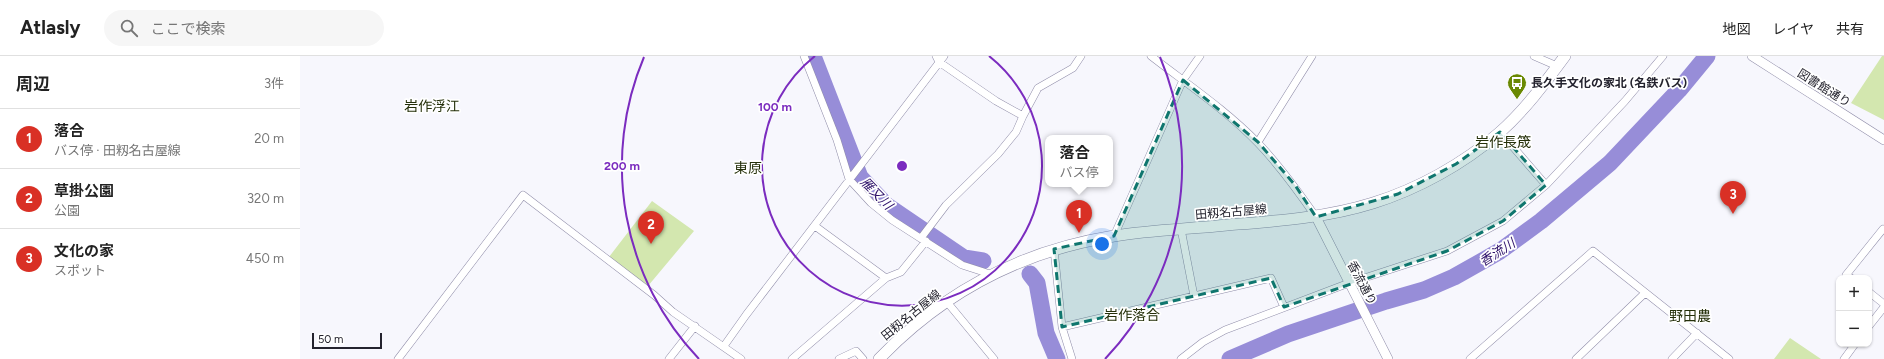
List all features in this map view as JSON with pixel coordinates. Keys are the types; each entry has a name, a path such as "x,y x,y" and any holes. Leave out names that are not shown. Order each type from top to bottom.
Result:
{"main road":[{"name":"田籾名古屋線","path":"879,359 912,327 990,274 1014,263 1054,250 1114,236 1316,218 1372,204 1398,194 1456,164 1500,132 1530,101 1565,56"}],"street":[{"path":"804,56 837,140 849,179 871,203 887,216 962,265 990,274"},
{"path":"792,359 886,278 901,272 923,239 930,225 946,205 998,154 1016,132 1038,88 1073,68 1081,56"},
{"path":"1151,56 1217,105 1258,142 1295,185 1316,218"},
{"path":"1114,236 1183,80 1200,56"},
{"path":"1258,142 1312,56"},
{"path":"1534,56 1557,66"},
{"path":"1181,359 1204,342 1225,330 1284,307 1350,286 1447,251 1503,221 1546,184 1625,101 1663,56"},
{"name":"図書館通り","path":"1752,56 1884,140"},
{"path":"724,346 940,58 996,101 1023,116"},
{"path":"1500,132 1546,184"},
{"path":"398,359 523,195 654,294 673,312 741,359"},
{"name":"香流通り","path":"1316,218 1388,359"},
{"path":"815,226 886,278"},
{"path":"1181,229 1194,296"},
{"path":"1846,275 1882,229 1884,230"},
{"path":"1054,250 1062,327 1072,359"},
{"path":"1470,359 1593,251 1729,359"},
{"path":"1062,327 1271,278 1284,307"},
{"path":"1576,359 1645,293"},
{"path":"1872,294 1884,304"},
{"path":"947,302 994,359"},
{"path":"1872,322 1884,307"},
{"path":"670,359 695,326"},
{"path":"1672,359 1697,334"},
{"path":"1844,359 1853,347"},
{"path":"839,359 856,351 863,359"}],"highlighted area":[{"path":"1183,80 1258,142 1295,185 1316,217 1398,194 1456,164 1500,132 1546,185 1503,221 1447,251 1284,307 1271,278 1062,327 1054,249 1114,236"}],"green space":[{"path":"1882,56 1884,56 1884,120 1851,103"},
{"path":"652,201 694,231 648,286 609,257"},
{"path":"1790,338 1821,359 1774,359"}],"waterway":[{"name":"雁又川","path":"813,56 860,177 886,205 964,258 983,261"},
{"name":"香流川","path":"1230,359 1288,334 1386,301 1424,290 1454,277 1500,251 1541,221 1610,163 1679,90 1707,56"},
{"name":"雁又川","path":"1030,274 1037,283 1046,333 1057,359"}],"place":[{"name":"長久手文化の家北 (名鉄バス)","path":"1517,100"},
{"name":"文化の家","path":"1733,214"},
{"name":"落合","path":"1079,233"},
{"name":"草掛公園","path":"651,244"}],"district":[{"name":"岩作浮江","path":"432,106"},
{"name":"岩作長筬","path":"1503,142"},
{"name":"東原","path":"748,168"},
{"name":"岩作落合","path":"1132,315"},
{"name":"野田農","path":"1690,316"}]}
